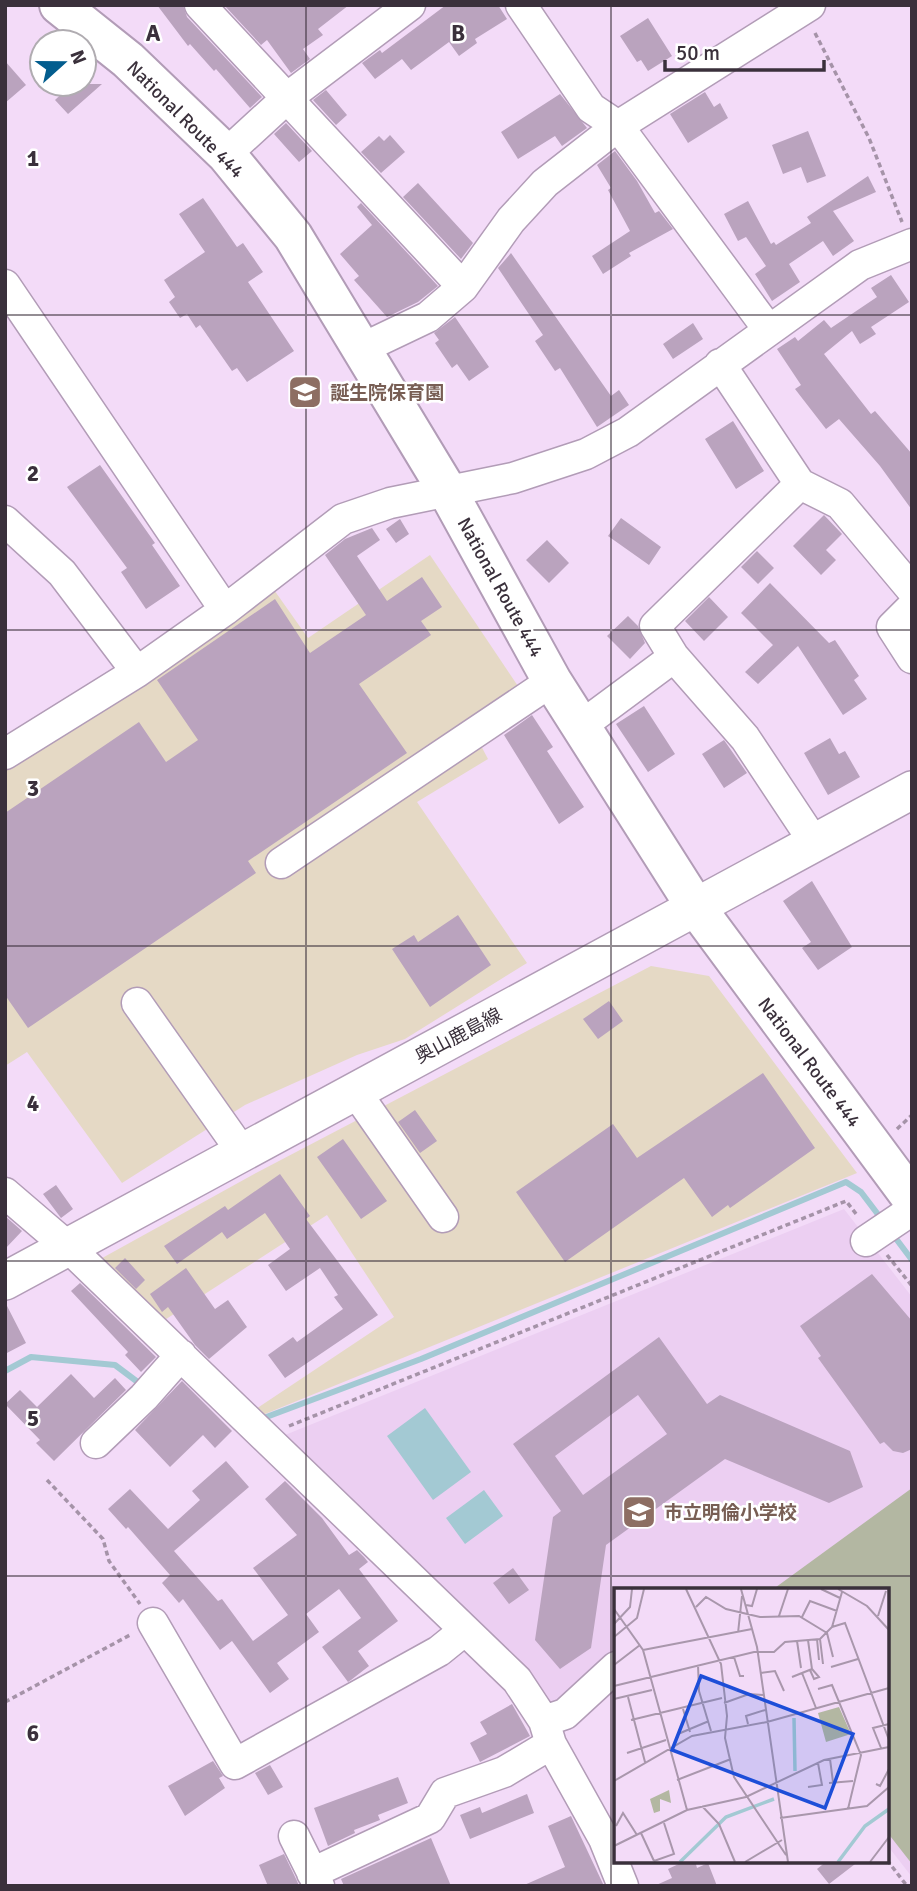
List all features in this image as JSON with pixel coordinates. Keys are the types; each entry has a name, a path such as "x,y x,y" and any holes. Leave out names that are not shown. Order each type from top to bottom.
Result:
{"highway":[{"name":"National Route 444","path":"60,5 128,60 226,154 293,236 449,492 552,681 695,906 890,1223"}],"main road":[{"name":"奥山鹿島線","path":"5,1281 912,790"}],"street":[{"path":"200,5 463,287"},
{"path":"226,154 287,98 410,5"},
{"path":"521,5 591,108 618,126 768,329"},
{"path":"363,348 428,317 463,287 511,220 545,183 618,126 806,7"},
{"path":"5,754 137,672 225,610 343,519 390,503 513,478 586,454 628,432 720,363 860,265 911,244"},
{"path":"5,285 225,610"},
{"path":"720,363 800,484 840,503 912,590"},
{"path":"800,484 655,626 674,657 745,738 814,842"},
{"path":"5,521 62,573 137,672"},
{"path":"912,607 892,626 912,659"},
{"path":"581,726 674,657"},
{"path":"281,863 552,681"},
{"path":"137,1003 242,1152"},
{"path":"355,1091 443,1217"},
{"path":"5,1193 68,1247 517,1680 604,1839 623,1886"},
{"path":"96,1443 150,1391 181,1355"},
{"path":"153,1623 235,1764 439,1651 465,1629"},
{"path":"294,1836 315,1879 430,1818 445,1793 504,1772 614,1669"}],"path":[{"path":"806,7 869,138 911,244"},
{"path":"897,1129 912,1115"},
{"path":"257,1428 846,1202 890,1223 912,1286"},
{"path":"5,1702 153,1623 109,1561 103,1539 47,1480"},
{"path":"889,1863 907,1886"}],"shaded area":[{"path":"430,555 530,704 479,742 488,759 417,802 527,963 405,1039 357,1055 245,1105 122,1183 27,1052 5,1066 5,768 272,587 308,638"},
{"path":"651,966 709,976 857,1173 260,1416 253,1411 394,1317 327,1215 160,1323 95,1262 256,1173"},
{"name":"市立明倫小学校","path":"844,1209 912,1297 912,1877 889,1848 889,1588 614,1588 614,1686 560,1736 544,1700 504,1646 285,1435"},
{"path":"425,1408 471,1472 433,1500 387,1436"},
{"path":"912,1488 912,1864 889,1835 889,1588 775,1588"},
{"path":"484,1490 503,1516 465,1544 446,1518"}],"building":[{"path":"157,5 183,5 187,17 262,97 250,108 216,69 214,71 190,44 188,46"},
{"path":"224,5 349,5 318,29 323,35 303,49 310,59 291,73 267,40 261,45"},
{"path":"446,5 498,5 507,19 475,39 477,43 459,56 449,42 411,70 402,59 375,79 362,63 380,50 382,53"},
{"path":"648,18 672,56 648,71 641,60 637,62 620,36"},
{"path":"5,61 26,85 5,103"},
{"path":"326,90 347,115 336,125 313,100"},
{"path":"705,92 714,107 720,103 728,118 688,143 670,114"},
{"path":"560,94 587,128 562,146 555,136 518,159 501,132"},
{"path":"57,98 86,98 68,114 55,100"},
{"path":"286,123 312,151 299,162 274,134"},
{"path":"808,131 826,176 807,183 801,167 783,174 772,145"},
{"path":"390,135 405,152 381,173 361,152 379,136 384,141"},
{"path":"615,151 637,181 655,213 659,211 673,229 629,253 631,256 603,274 592,256 630,231 608,190 611,188 597,165"},
{"path":"868,176 876,192 833,211 854,241 833,256 823,241 789,264 800,282 772,301 755,274 766,266 746,237 738,241 724,214 748,201 771,244 774,242 776,245 811,223 807,217"},
{"path":"418,183 473,243 461,259 403,197"},
{"path":"203,198 237,247 243,243 263,272 248,282 294,351 247,382 237,368 232,371 200,325 196,328 187,314 180,318 169,302 175,297 164,280 205,252 179,214"},
{"path":"361,203 438,286 418,302 387,317 354,280 359,276 340,254 372,225 357,207"},
{"path":"511,253 611,396 619,390 629,405 597,427 560,368 555,371 535,341 543,335 498,268"},
{"path":"891,275 909,302 871,327 876,334 860,344 852,331 824,354 871,414 875,411 912,454 912,510 880,466 839,419 826,429 795,389 801,385 777,349 795,337 798,341 824,320 831,328 877,297 871,288"},
{"path":"455,317 489,367 469,381 457,364 452,368 435,343 439,340 434,333"},
{"path":"693,323 703,339 673,359 663,344"},
{"path":"733,421 764,471 736,489 705,439"},
{"path":"100,465 155,543 152,545 180,586 146,609 121,572 127,568 67,487"},
{"path":"824,515 842,534 826,550 836,560 821,575 793,546"},
{"path":"621,518 661,547 649,565 608,536"},
{"path":"400,519 409,534 396,543 386,529"},
{"path":"372,528 380,540 357,556 387,601 422,577 442,607 421,621 431,635 359,684 407,753 248,861 256,873 28,1028 5,995 5,813 139,722 166,762 198,740 157,680 275,599 310,653 366,615 325,555 345,539"},
{"path":"547,540 569,563 549,583 526,560"},
{"path":"757,551 774,568 758,584 741,567"},
{"path":"770,583 829,643 835,640 859,676 854,680 867,699 843,715 798,646 758,684 745,672 773,645 741,613"},
{"path":"709,597 728,617 704,641 685,621"},
{"path":"628,616 638,626 645,643 630,659 607,636"},
{"path":"644,706 675,754 648,772 616,724"},
{"path":"532,715 553,747 547,751 584,807 559,824 504,735"},
{"path":"830,738 839,754 845,751 860,777 828,795 804,753"},
{"path":"724,740 747,773 724,788 702,754"},
{"path":"812,881 852,947 818,970 802,948 811,942 783,901"},
{"path":"458,915 491,965 430,1007 392,949 414,935 418,942"},
{"path":"609,1001 623,1021 598,1039 583,1019"},
{"path":"763,1073 815,1148 730,1208 728,1205 712,1217 684,1178 565,1262 516,1192 613,1124 637,1158"},
{"path":"415,1110 437,1141 420,1153 398,1122"},
{"path":"343,1139 387,1201 361,1219 317,1157"},
{"path":"280,1174 310,1216 306,1219 378,1315 285,1378 268,1355 293,1337 297,1342 343,1309 334,1297 338,1295 320,1268 286,1291 268,1265 290,1249 265,1213 227,1239 222,1232 177,1264 164,1246 225,1206 228,1210"},
{"path":"56,1185 73,1209 61,1218 43,1194"},
{"path":"5,1216 22,1231 5,1249"},
{"path":"125,1258 145,1280 136,1289 115,1268"},
{"path":"186,1268 215,1309 228,1300 247,1327 209,1359 195,1345 168,1307 162,1312 150,1294"},
{"path":"872,1274 912,1321 912,1449 903,1453 893,1451 884,1442 880,1444 818,1358 821,1356 800,1326"},
{"path":"80,1283 156,1357 141,1372 125,1355 128,1352 71,1291"},
{"path":"5,1302 26,1343 5,1354"},
{"path":"659,1337 707,1404 720,1395 850,1451 863,1487 829,1503 725,1459 606,1545 591,1648 560,1669 535,1640 553,1517 561,1511 513,1444","holes":["638,1395 667,1434 583,1495 555,1456"]},
{"path":"71,1374 94,1398 115,1378 126,1390 54,1461 36,1443 40,1440 5,1404 20,1390 37,1407"},
{"path":"182,1381 232,1431 215,1448 203,1435 170,1467 135,1430"},
{"path":"226,1461 249,1487 174,1551 218,1601 222,1599 253,1641 288,1615 253,1568 297,1535 265,1499 285,1481 322,1518 349,1555 357,1550 364,1557 368,1562 359,1569 398,1621 358,1651 369,1666 348,1682 322,1647 361,1618 339,1589 306,1614 319,1632 277,1663 289,1679 270,1693 232,1641 220,1650 183,1599 179,1603 162,1583 170,1575 128,1527 126,1529 108,1509 130,1489 168,1529 200,1500 192,1491"},
{"path":"513,1568 529,1590 509,1604 493,1583"},
{"path":"512,1704 530,1736 480,1762 470,1743 487,1734 480,1722"},
{"path":"213,1761 223,1776 219,1778 225,1788 185,1816 168,1786"},
{"path":"270,1765 283,1787 268,1795 255,1773"},
{"path":"398,1777 408,1803 378,1815 380,1820 354,1830 355,1833 328,1846 314,1808"},
{"path":"527,1794 534,1813 470,1839 460,1815 480,1807 482,1813"},
{"path":"571,1816 604,1886 522,1886 565,1867 548,1826"},
{"path":"431,1838 451,1886 344,1886 341,1879"},
{"path":"284,1854 299,1886 268,1886 259,1865"},
{"path":"681,1863 696,1863 697,1868 708,1863 717,1886 654,1886 672,1878 668,1869"},
{"path":"824,1863 856,1863 829,1884 817,1869"}],"waterway":[{"path":"261,1419 421,1359 846,1182 861,1192 883,1221"},
{"path":"891,1232 912,1260"},
{"path":"5,1371 31,1357 115,1365 143,1386"}],"place":[{"name":"誕生院保育園","path":"305,392"},
{"name":"市立明倫小学校","path":"639,1512"}]}
